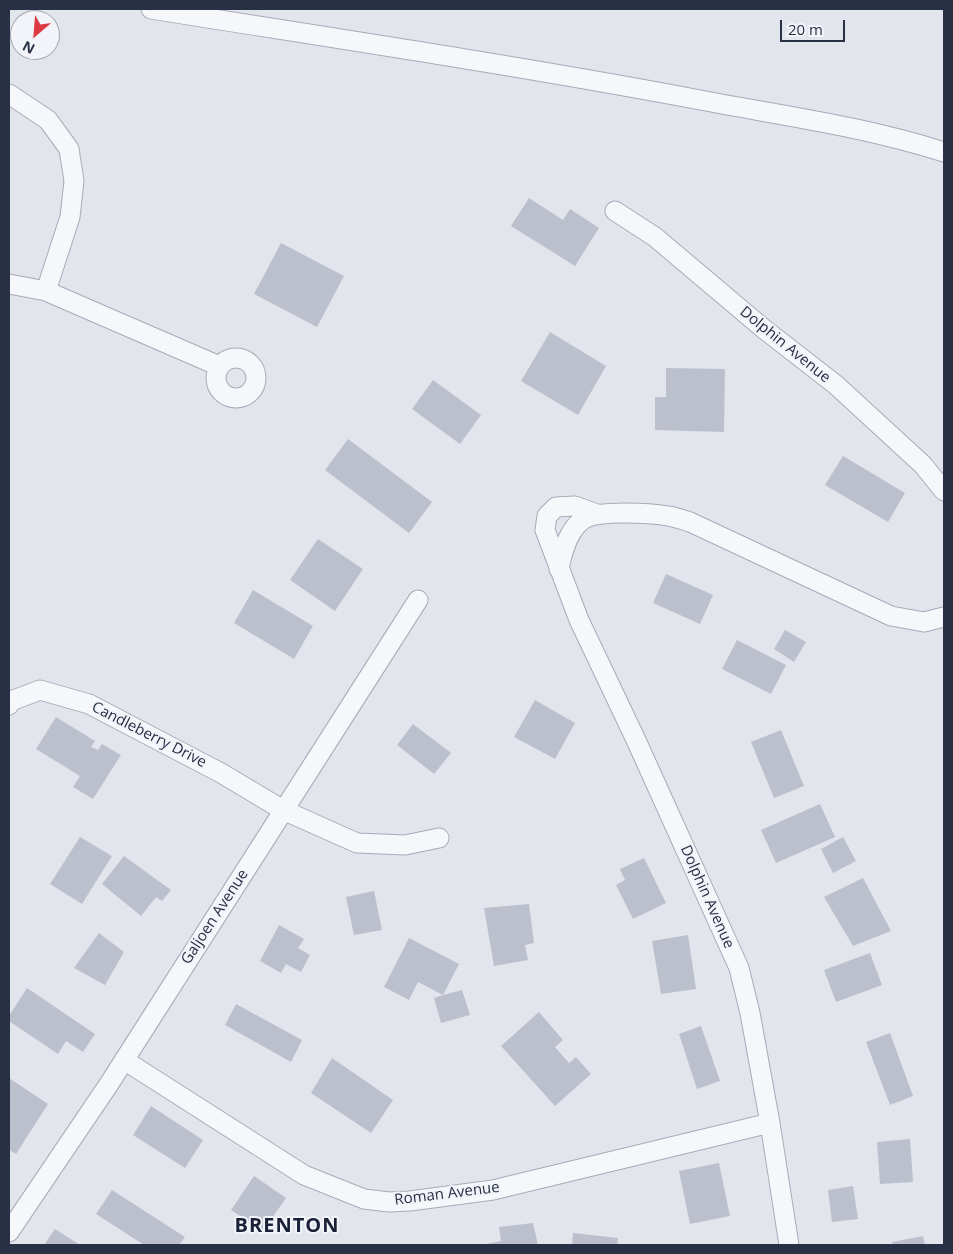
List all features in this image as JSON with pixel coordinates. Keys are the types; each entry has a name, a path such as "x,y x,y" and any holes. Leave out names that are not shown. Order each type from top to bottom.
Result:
{"street":[{"path":"151,9 582,78 778,114 860,131 944,152"},
{"path":"9,94 48,120 69,149 74,181 70,216 46,291"},
{"name":"Dolphin Avenue","path":"615,211 655,237 764,329 836,385 923,465 944,490"},
{"path":"9,284 46,291 219,366"},
{"name":"Dolphin Avenue","path":"789,1245 770,1123 750,1013 739,968 636,740 579,620 545,530 547,516 556,507 575,506 596,514 642,513 669,516 690,522 891,616 924,622 944,617"},
{"path":"560,570 564,549 572,533 583,519 596,514"},
{"name":"Galjoen Avenue","path":"9,1232 124,1060 418,600"},
{"name":"Candleberry Drive","path":"9,705 11,701 40,690 89,704 221,772 283,810 357,843 405,845 439,838"},
{"name":"Roman Avenue","path":"124,1060 304,1175 364,1199 390,1202 493,1190 770,1123"}],"building":[{"path":"529,198 563,220 570,209 599,228 575,266 511,226"},
{"path":"281,243 344,276 317,327 254,294"},
{"path":"550,332 606,366 578,415 521,381"},
{"path":"666,368 725,369 724,432 655,430 655,397 666,397"},
{"path":"433,380 481,415 460,444 412,409"},
{"path":"348,439 432,502 409,533 325,470"},
{"path":"843,456 905,493 888,522 825,485"},
{"path":"318,539 363,569 335,611 290,580"},
{"path":"666,574 713,595 700,624 653,603"},
{"path":"253,590 313,626 294,659 234,623"},
{"path":"785,630 806,642 794,662 774,649"},
{"path":"737,640 786,665 771,694 722,669"},
{"path":"535,700 575,723 555,759 514,737"},
{"path":"56,717 95,741 91,747 98,750 102,744 121,755 93,799 73,787 80,776 36,749"},
{"path":"413,724 451,753 434,774 397,745"},
{"path":"781,730 804,786 774,798 751,742"},
{"path":"820,804 835,837 776,863 761,830"},
{"path":"80,837 112,856 82,904 50,884"},
{"path":"843,837 856,861 833,873 821,849"},
{"path":"124,856 171,890 162,901 156,897 141,916 102,884"},
{"path":"644,858 666,903 633,919 616,885 625,880 620,869"},
{"path":"863,878 891,931 853,946 824,897"},
{"path":"374,891 382,930 354,935 346,897"},
{"path":"529,904 534,943 525,945 528,960 494,966 484,908"},
{"path":"279,925 304,939 298,948 310,955 301,972 286,964 281,973 260,961"},
{"path":"99,933 124,952 105,985 74,968"},
{"path":"688,935 696,989 661,994 652,941"},
{"path":"409,938 459,964 443,995 418,982 409,1000 384,987"},
{"path":"870,953 882,985 836,1002 824,970"},
{"path":"27,988 95,1034 83,1052 66,1041 58,1054 9,1021 9,1016"},
{"path":"462,990 470,1015 441,1023 434,998"},
{"path":"236,1004 302,1040 291,1062 225,1025"},
{"path":"539,1012 563,1040 555,1047 569,1063 576,1057 591,1074 555,1106 501,1046"},
{"path":"701,1026 720,1081 697,1089 679,1034"},
{"path":"890,1033 913,1096 890,1105 866,1042"},
{"path":"332,1058 393,1100 371,1133 311,1093"},
{"path":"9,1078 48,1104 16,1154 9,1150"},
{"path":"151,1106 203,1140 185,1168 133,1135"},
{"path":"910,1139 913,1182 880,1184 877,1142"},
{"path":"719,1163 730,1216 690,1224 679,1171"},
{"path":"254,1176 286,1198 263,1231 231,1210"},
{"path":"853,1186 858,1219 832,1222 828,1190"},
{"path":"112,1190 185,1237 179,1245 144,1245 96,1214"},
{"path":"533,1223 538,1245 486,1244 501,1241 499,1227"},
{"path":"55,1229 80,1245 44,1245"},
{"path":"573,1233 618,1238 617,1245 572,1245"},
{"path":"923,1236 925,1245 893,1245 892,1242"}],"district":[{"name":"BRENTON","path":"287,1226"}]}
